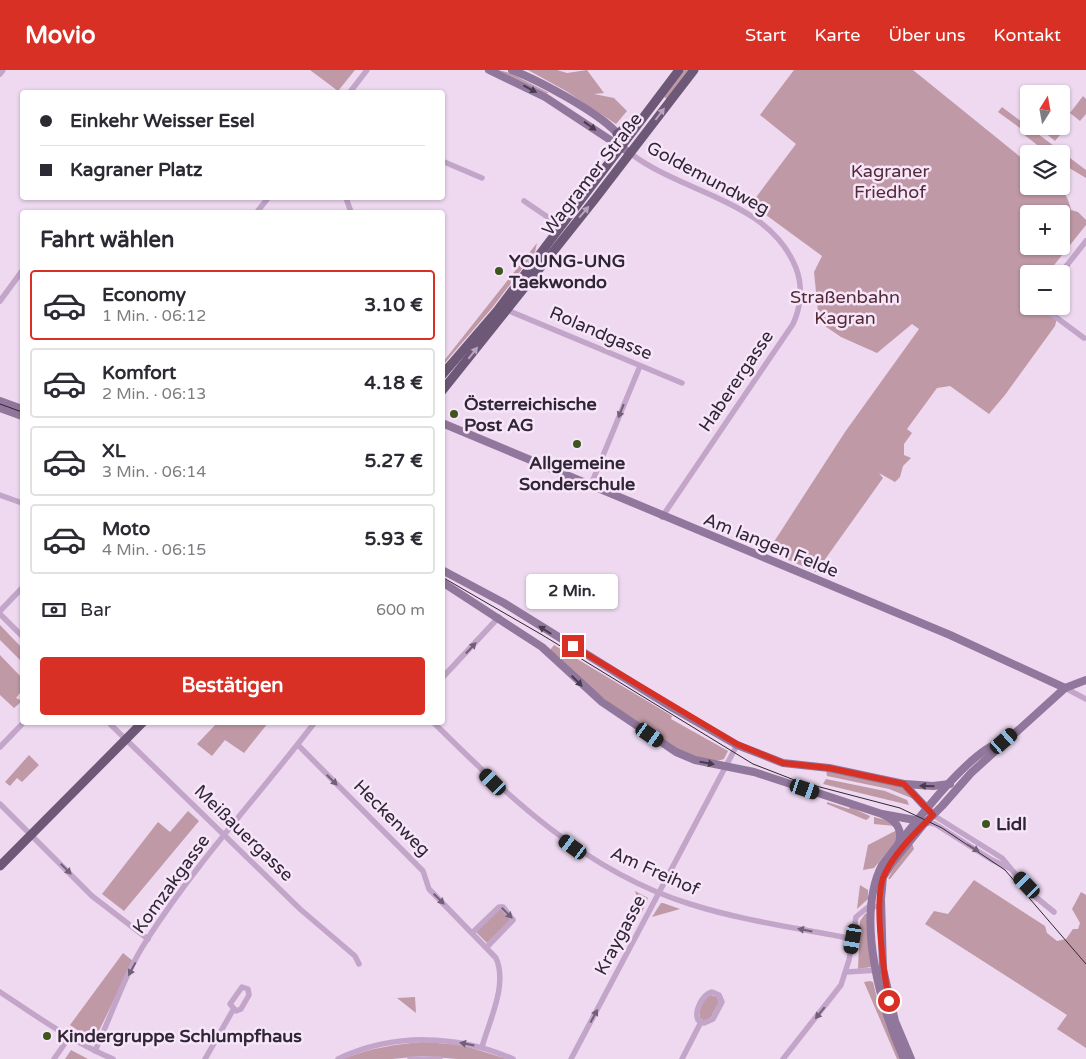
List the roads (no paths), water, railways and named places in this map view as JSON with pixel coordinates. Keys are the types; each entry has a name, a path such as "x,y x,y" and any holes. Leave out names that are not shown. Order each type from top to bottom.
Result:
{"main road":[{"path":"488,70 545,97 630,153"},
{"path":"512,70 561,94 617,134 622,147"},
{"name":"Wagramer Straße","path":"445,372 497,311 679,70"},
{"name":"Wagramer Straße","path":"445,387 694,70"},
{"path":"617,134 632,122 641,120"},
{"path":"0,401 20,408"},
{"path":"0,408 20,415"},
{"name":"Am langen Felde","path":"445,424 590,487 950,635 1065,688"},
{"path":"445,572 504,603 666,704 737,744 783,763 829,768 904,784 933,786 950,784"},
{"path":"445,584 499,617 542,647 602,702 665,746 689,759 754,772 882,814 896,822 899,828 898,844"},
{"path":"877,906 876,876 898,844 971,773 1000,748 1004,741 1065,688 1086,680"},
{"path":"0,866 140,725"},
{"path":"911,1059 895,1021 872,954 877,906 882,881 887,870 950,784 971,762 996,743 1004,741"},
{"path":"904,784 926,817"},
{"path":"882,814 926,817"},
{"path":"879,970 889,1025 904,1059"}],"street":[{"path":"0,74 3,70"},
{"path":"352,90 367,70"},
{"name":"Goldemundweg","path":"630,153 648,166 740,210 771,230"},
{"path":"445,162 482,178"},
{"path":"259,210 266,200"},
{"path":"524,201 552,220 564,223"},
{"name":"Haberergasse","path":"662,517 795,320 800,294 799,276 787,248 771,230"},
{"path":"1067,265 1086,241"},
{"path":"0,301 20,274"},
{"name":"Rolandgasse","path":"507,310 682,383"},
{"path":"1053,315 1084,338"},
{"path":"590,487 640,366"},
{"path":"0,495 20,502"},
{"path":"20,590 0,612 20,634"},
{"path":"445,675 499,617"},
{"name":"Am langen Felde","path":"1065,688 1086,698"},
{"path":"0,747 21,725"},
{"name":"Meißauergasse","path":"111,725 305,913 356,956 359,964"},
{"name":"Komzakgasse","path":"95,1052 116,1000 148,939 184,889 313,725"},
{"name":"Am Freihof","path":"436,725 493,782 554,834 590,858 659,893 710,910 853,939"},
{"name":"Kraygasse","path":"571,1059 737,744"},
{"name":"Heckenweg","path":"298,745 423,871 429,890 487,947 497,961 500,978 482,1047"},
{"path":"0,804 92,896 148,939"},
{"path":"926,817 992,860 1012,869"},
{"path":"926,817 1002,858 1032,894 1054,912"},
{"path":"783,1059 840,985 846,972 856,917 862,911 877,906"},
{"path":"472,933 499,907 503,907 513,920 487,947"},
{"path":"846,972 879,970"},
{"path":"0,992 95,1052 113,1059"},
{"path":"712,992 720,995 722,1002 713,1019 706,1023 701,1022 696,1015 704,996 712,992"},
{"path":"206,1059 233,1010"},
{"path":"682,1059 701,1022"},
{"path":"54,1059 70,1036"},
{"path":"338,1059 368,1047 405,1040 446,1040 482,1047 513,1059"},
{"path":"410,1059 440,1059"}],"tram line":[{"path":"0,404 20,411"},
{"path":"445,579 544,636 753,764 797,781 900,808 942,828 1005,870 1086,964"}],"place":[{"name":"YOUNG-UNG Taekwondo","path":"499,271"},
{"name":"Österreichische Post AG","path":"454,414"},
{"name":"Allgemeine Sonderschule","path":"577,444"},
{"name":"Lidl","path":"986,824"},
{"name":"Kindergruppe Schlumpfhaus","path":"47,1036"}],"park label":[{"name":"Kagraner Friedhof","path":"890,181"},
{"name":"Straßenbahn Kagran","path":"845,307"}]}
